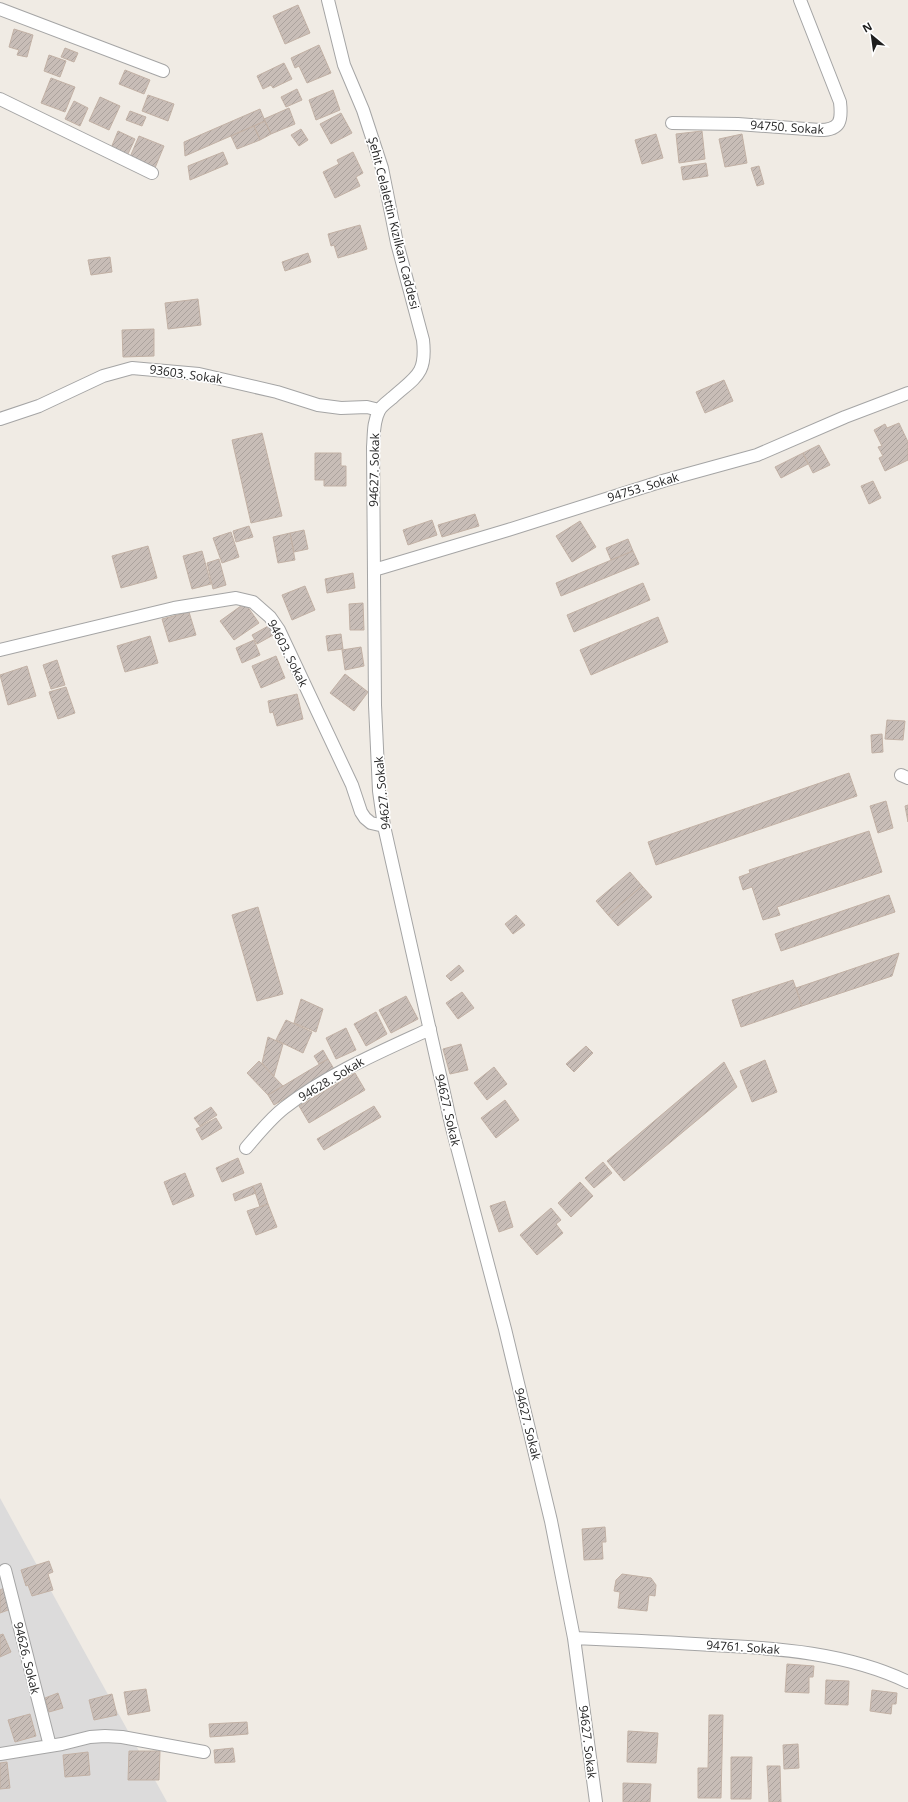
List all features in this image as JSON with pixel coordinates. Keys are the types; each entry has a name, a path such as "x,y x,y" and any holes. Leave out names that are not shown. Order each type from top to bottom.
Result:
{"street":[{"name":"Şehit Celalettin Kızılkan Caddesi","path":"328,0 344,65 363,110 382,168 397,243 425,357 422,367 414,378 379,410"},
{"name":"94750. Sokak","path":"672,123 738,124 820,130 830,130 838,125 841,120 840,102 800,0"},
{"path":"0,9 163,71"},
{"path":"0,99 152,173"},
{"name":"93603. Sokak","path":"0,419 39,406 103,376 119,370 132,368 205,375 277,392 318,406 341,408 367,407 379,410"},
{"name":"94753. Sokak","path":"374,570 508,530 666,480 757,455 846,417 908,393"},
{"name":"94627. Sokak","path":"379,410 374,426 373,447 375,705 379,791 384,826 451,1124 505,1329 551,1521 574,1638 596,1802"},
{"name":"94603. Sokak","path":"0,650 199,603 236,598 253,602 270,617 279,630 352,785 361,812 365,818 371,822 384,826"},
{"name":"94628. Sokak","path":"246,1148 273,1118 284,1108 307,1092 365,1059 430,1029"},
{"name":"94626. Sokak","path":"5,1570 50,1746"},
{"name":"94761. Sokak","path":"574,1638 757,1647 800,1652 863,1665 908,1682"},
{"path":"0,1754 50,1746 90,1737 122,1737 204,1752"}],"shaded area":[{"path":"0,1498 167,1802 0,1802"}],"building":[{"path":"298,5 310,33 285,44 273,16"},
{"path":"14,29 33,35 27,57 17,55 19,50 9,47"},
{"path":"319,45 331,73 307,83 299,66 295,68 291,58"},
{"path":"65,48 78,53 74,62 61,57"},
{"path":"49,55 66,61 60,77 44,71"},
{"path":"284,63 292,79 273,88 271,85 263,89 257,76"},
{"path":"125,70 150,80 144,94 119,84"},
{"path":"51,78 75,87 65,112 41,103"},
{"path":"297,89 302,100 286,107 281,97"},
{"path":"333,90 340,110 316,120 309,100"},
{"path":"148,95 174,104 168,121 142,111"},
{"path":"100,97 120,106 109,130 89,121"},
{"path":"74,101 88,108 80,126 65,119"},
{"path":"289,108 295,124 271,134 264,119"},
{"path":"260,109 265,121 185,156 184,142"},
{"path":"130,111 146,117 142,126 126,120"},
{"path":"341,113 352,133 331,144 320,124"},
{"path":"265,121 271,134 260,140 254,126"},
{"path":"254,126 260,140 237,149 231,136"},
{"path":"301,129 308,140 299,146 291,135"},
{"path":"118,131 135,139 127,156 111,148"},
{"path":"702,131 705,159 679,163 676,134"},
{"path":"656,134 663,158 642,164 635,140"},
{"path":"742,134 747,163 725,167 719,139"},
{"path":"139,136 164,146 155,168 130,157"},
{"path":"223,152 228,164 190,180 188,166"},
{"path":"353,152 363,173 356,177 360,186 335,198 323,172 339,164 337,160"},
{"path":"706,163 708,176 683,180 681,167"},
{"path":"759,166 764,184 757,186 751,168"},
{"path":"360,225 367,249 338,258 334,245 331,246 328,234"},
{"path":"308,253 311,262 285,271 282,262"},
{"path":"110,257 112,272 91,275 88,260"},
{"path":"198,299 201,325 168,329 165,303"},
{"path":"154,329 154,356 123,357 122,330"},
{"path":"724,380 733,401 705,413 696,392"},
{"path":"899,423 908,442 908,460 885,471 879,458 883,456 878,447 882,446 874,430 885,424 887,428"},
{"path":"262,433 282,516 251,523 232,440"},
{"path":"819,445 830,465 813,473 803,453"},
{"path":"315,453 341,453 341,466 346,466 346,486 324,486 324,480 315,480"},
{"path":"803,453 808,464 781,478 775,467"},
{"path":"873,481 881,498 869,504 861,486"},
{"path":"475,514 479,526 442,537 438,525"},
{"path":"432,520 437,535 408,545 403,530"},
{"path":"580,521 596,547 572,562 556,536"},
{"path":"249,526 253,537 236,542 233,531"},
{"path":"304,530 308,549 294,552 290,533"},
{"path":"231,532 239,557 222,563 213,538"},
{"path":"290,533 295,560 278,563 273,537"},
{"path":"628,539 633,551 611,560 606,548"},
{"path":"148,546 157,578 121,588 112,556"},
{"path":"202,551 211,584 192,589 183,556"},
{"path":"633,551 639,564 561,596 556,583"},
{"path":"219,559 226,585 213,589 207,563"},
{"path":"353,573 355,588 327,593 325,579"},
{"path":"643,583 650,600 574,632 567,615"},
{"path":"305,586 315,610 292,620 282,595"},
{"path":"245,603 259,623 234,640 220,621"},
{"path":"363,603 364,630 350,630 349,604"},
{"path":"189,612 196,635 169,642 162,619"},
{"path":"658,617 668,642 591,675 580,650"},
{"path":"270,625 275,634 257,644 252,635"},
{"path":"341,634 343,649 328,651 326,636"},
{"path":"150,636 158,663 125,672 117,646"},
{"path":"254,640 260,655 242,663 236,648"},
{"path":"361,647 364,666 345,670 342,650"},
{"path":"276,656 285,678 261,688 252,666"},
{"path":"57,660 65,685 51,689 43,665"},
{"path":"27,666 36,696 8,705 0,675"},
{"path":"345,674 368,692 354,711 330,693"},
{"path":"66,687 75,713 58,719 49,692"},
{"path":"297,694 303,719 277,726 273,712 270,713 268,701"},
{"path":"887,720 905,721 903,740 885,739"},
{"path":"882,734 883,752 872,753 871,735"},
{"path":"849,773 857,796 656,865 648,842"},
{"path":"886,801 893,828 878,833 870,806"},
{"path":"908,805 908,822 905,806"},
{"path":"869,831 882,872 777,907 780,915 763,920 752,887 743,890 739,877 750,873 749,870"},
{"path":"630,872 642,886 608,915 596,901"},
{"path":"642,886 652,897 618,926 608,915"},
{"path":"889,895 895,912 781,951 775,934"},
{"path":"258,907 283,994 257,1001 232,915"},
{"path":"516,915 525,925 513,934 505,924"},
{"path":"899,953 892,976 802,1006 796,988"},
{"path":"459,965 464,971 451,981 446,976"},
{"path":"793,980 802,1006 741,1027 732,1000"},
{"path":"462,992 474,1008 458,1019 446,1003"},
{"path":"406,996 418,1019 391,1033 379,1010"},
{"path":"301,999 323,1009 316,1032 294,1023"},
{"path":"376,1012 387,1034 366,1046 354,1024"},
{"path":"286,1020 312,1032 303,1053 276,1040"},
{"path":"346,1028 356,1050 336,1059 326,1038"},
{"path":"268,1037 283,1044 274,1076 262,1063"},
{"path":"461,1044 468,1070 450,1074 443,1049"},
{"path":"586,1046 593,1053 574,1072 566,1064"},
{"path":"323,1050 328,1059 319,1064 314,1056"},
{"path":"328,1059 334,1069 274,1105 268,1095"},
{"path":"765,1060 777,1092 752,1102 740,1071"},
{"path":"259,1061 283,1086 268,1095 247,1073"},
{"path":"724,1062 737,1087 624,1181 607,1161"},
{"path":"494,1067 507,1084 487,1100 474,1083"},
{"path":"355,1073 365,1090 309,1123 299,1106"},
{"path":"505,1100 519,1120 496,1138 481,1118"},
{"path":"374,1106 381,1117 324,1150 317,1139"},
{"path":"211,1107 217,1115 200,1126 194,1118"},
{"path":"216,1118 222,1128 202,1140 196,1129"},
{"path":"238,1158 244,1173 222,1182 216,1168"},
{"path":"603,1162 612,1173 594,1188 585,1178"},
{"path":"185,1173 194,1196 173,1205 164,1182"},
{"path":"580,1182 593,1196 571,1217 558,1203"},
{"path":"261,1183 268,1204 260,1207 253,1186"},
{"path":"253,1186 256,1193 235,1201 233,1194"},
{"path":"505,1201 513,1227 499,1232 490,1206"},
{"path":"268,1204 277,1227 256,1235 247,1211"},
{"path":"551,1208 561,1220 556,1224 563,1233 537,1255 520,1235"},
{"path":"605,1527 606,1542 602,1542 603,1559 584,1560 582,1529"},
{"path":"49,1561 53,1572 48,1574 53,1590 32,1596 28,1585 26,1586 21,1570"},
{"path":"622,1574 651,1578 656,1585 655,1596 649,1595 647,1611 618,1608 620,1592 614,1591 616,1580"},
{"path":"4,1588 11,1609 0,1613 0,1590"},
{"path":"3,1634 11,1652 0,1657 0,1635"},
{"path":"787,1664 814,1666 813,1677 809,1677 809,1693 785,1692"},
{"path":"826,1680 849,1681 848,1705 825,1704"},
{"path":"146,1689 150,1711 128,1715 124,1692"},
{"path":"872,1690 897,1693 896,1704 892,1704 891,1714 870,1711"},
{"path":"58,1693 63,1708 49,1712 45,1698"},
{"path":"112,1694 117,1715 94,1720 89,1700"},
{"path":"30,1714 36,1736 15,1742 8,1720"},
{"path":"709,1715 723,1715 721,1798 698,1798 698,1768 708,1768"},
{"path":"247,1722 248,1734 210,1737 209,1724"},
{"path":"628,1731 658,1733 656,1763 627,1762"},
{"path":"798,1744 799,1768 784,1769 783,1745"},
{"path":"233,1748 235,1762 215,1763 214,1750"},
{"path":"129,1751 160,1751 159,1780 128,1780"},
{"path":"88,1752 90,1775 65,1777 63,1755"},
{"path":"731,1757 752,1757 751,1799 731,1799"},
{"path":"7,1762 10,1788 0,1789 0,1763"},
{"path":"767,1766 780,1766 781,1802 769,1802"},
{"path":"623,1783 651,1784 650,1802 623,1802"}]}
